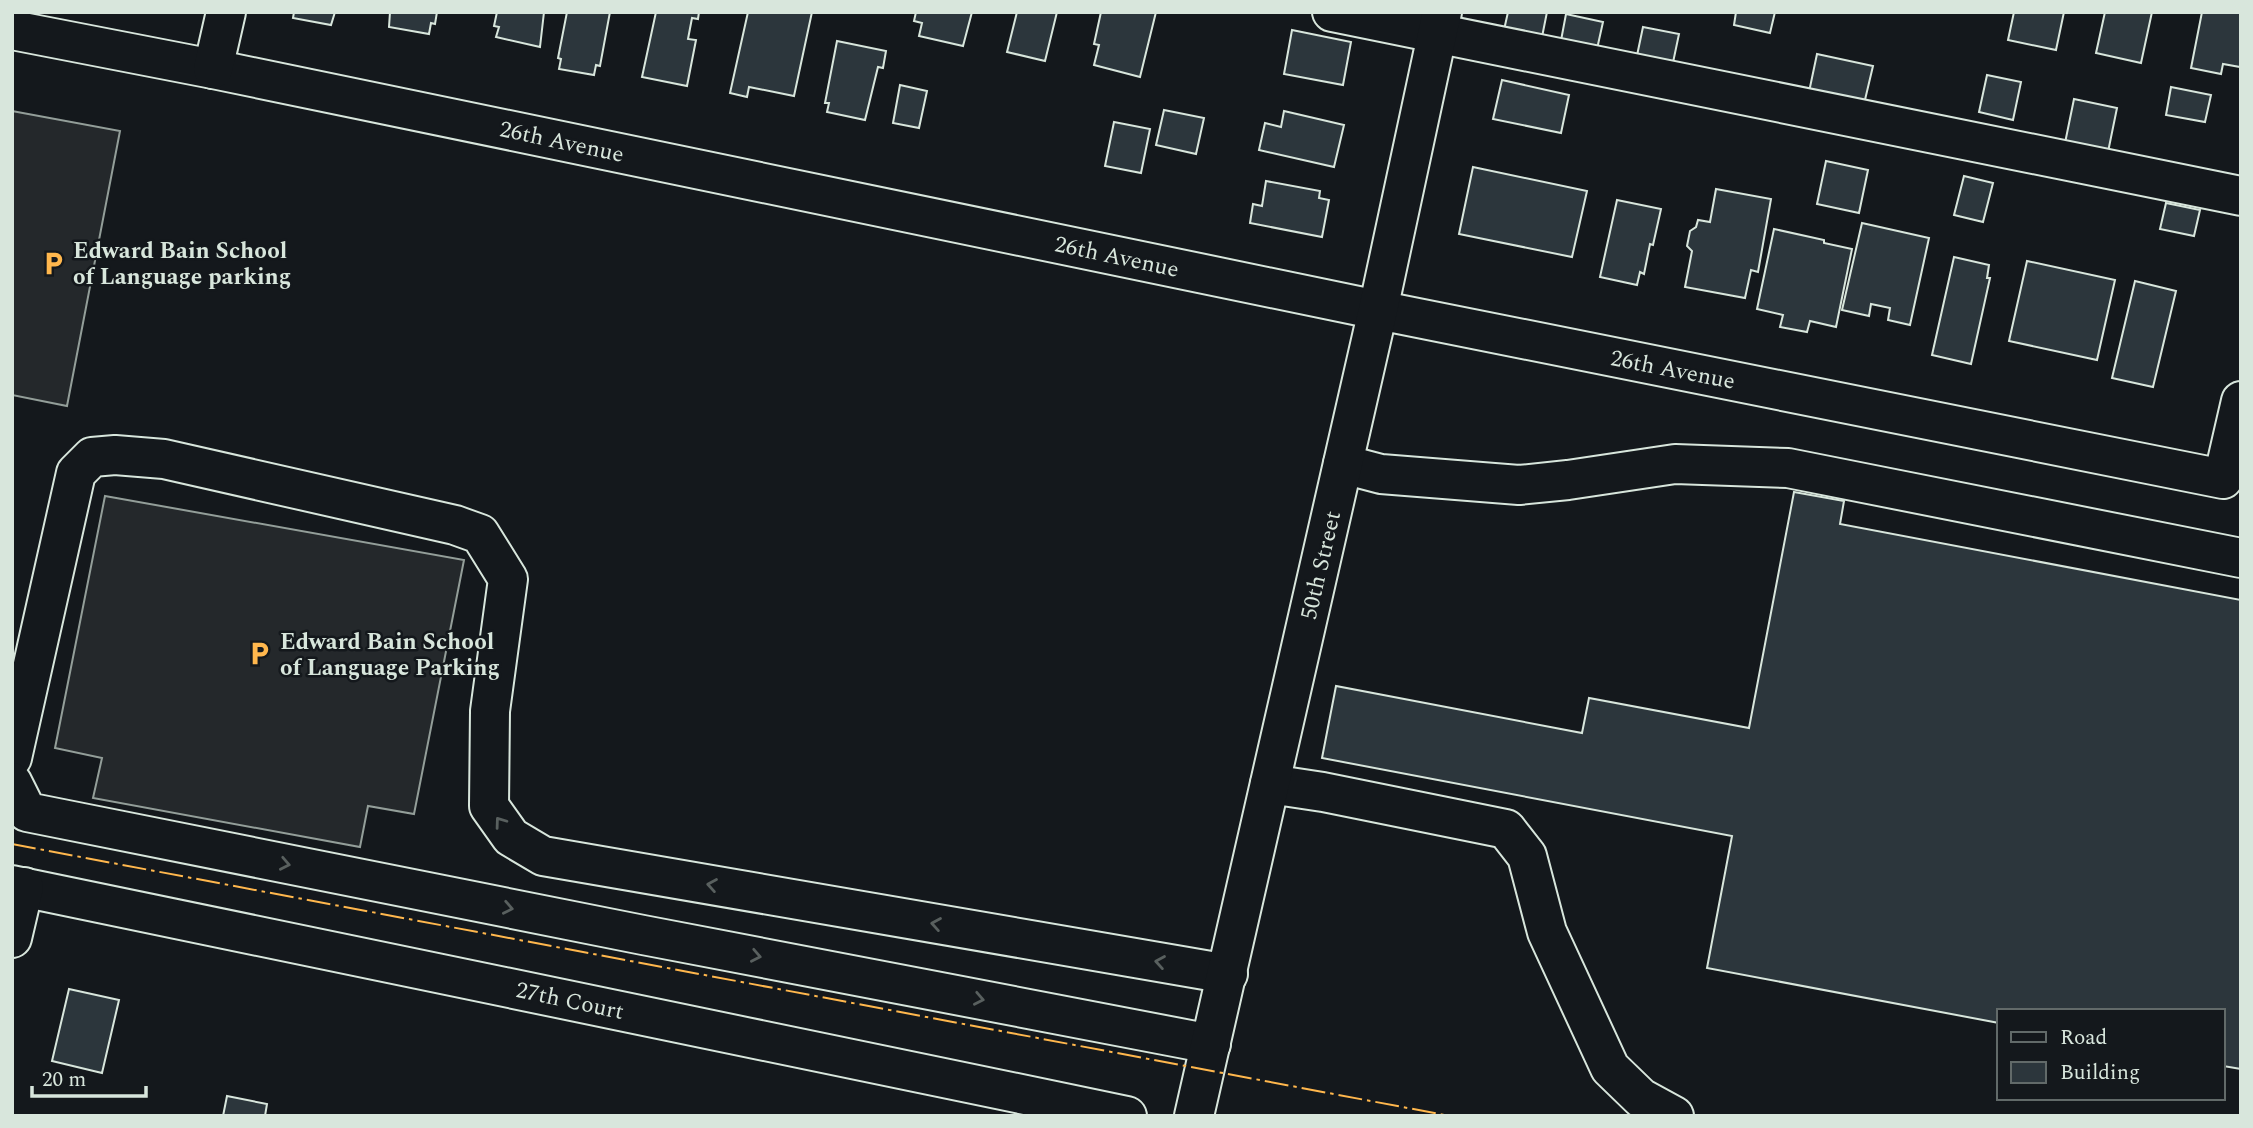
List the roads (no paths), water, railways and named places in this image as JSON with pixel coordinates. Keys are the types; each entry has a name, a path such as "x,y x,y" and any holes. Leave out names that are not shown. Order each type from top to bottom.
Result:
{"street":[{"path":"213,69 226,12"},
{"path":"1332,12 1439,23 2241,196"},
{"name":"50th Street","path":"1194,1116 1378,310 1439,23"},
{"name":"26th Avenue","path":"12,30 213,69 1378,310 2223,479 2241,401"},
{"path":"12,758 76,473 92,457 115,455 164,459 455,525 480,534 508,579 490,711 489,806 511,837 543,856 1228,974"},
{"path":"1343,464 1381,474 1519,485 1675,464 1787,468 2241,558"},
{"path":"12,782 27,812 643,935 1211,1044"},
{"path":"1270,784 1506,829 1527,856 1547,932 1610,1068 1641,1098 1674,1116"},
{"path":"12,938 18,886"},
{"name":"27th Court","path":"18,886 1127,1116"}],"place":[{"name":"Edward Bain School of Language parking","path":"53,263"},
{"name":"Edward Bain School of Language Parking","path":"260,654"}]}
